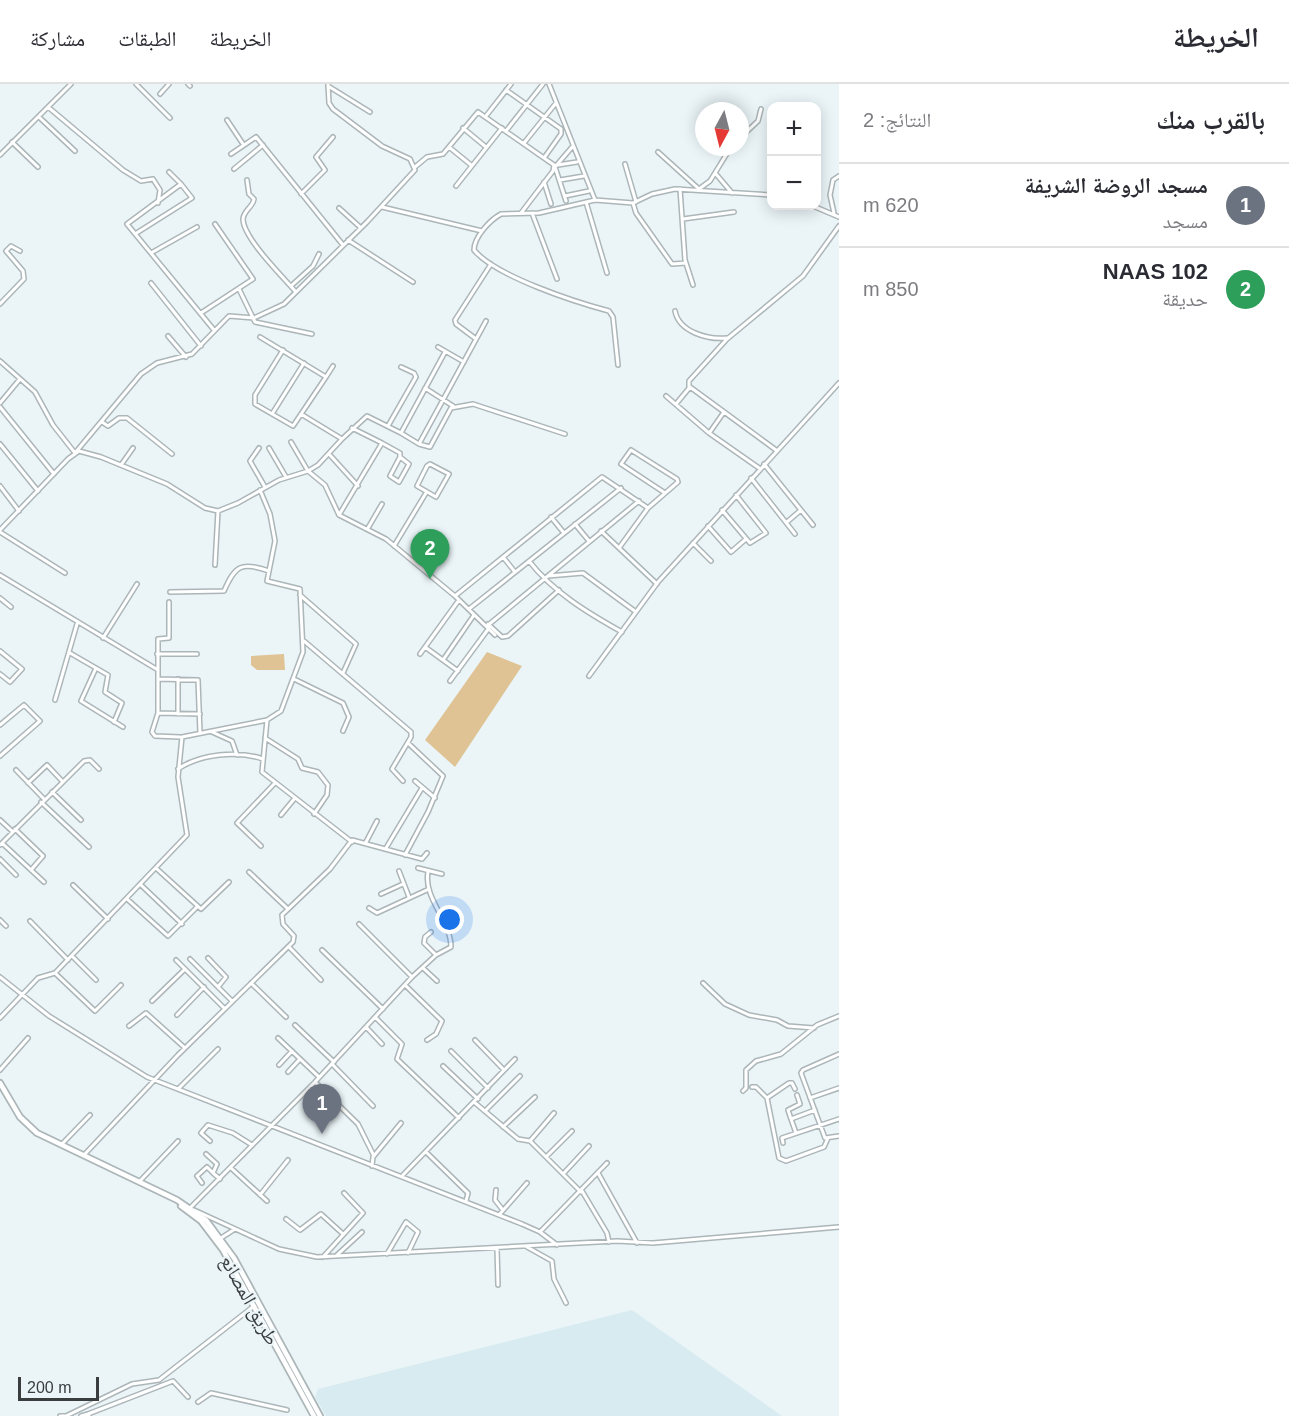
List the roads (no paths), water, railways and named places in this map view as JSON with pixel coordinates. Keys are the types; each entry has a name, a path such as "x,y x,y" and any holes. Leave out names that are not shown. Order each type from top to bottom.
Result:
{"main road":[{"path":"0,1083 25,1123 36,1133 191,1209 219,1239"},
{"name":"طريق المصانع","path":"170,1197 201,1221 219,1239 320,1416"},
{"name":"طريق المصانع","path":"219,1239 314,1416"}],"street":[{"path":"0,155 71,84"},
{"path":"136,84 170,118"},
{"path":"160,94 168,84"},
{"path":"486,117 511,84"},
{"path":"506,131 526,105 547,84 595,200"},
{"path":"328,85 370,112"},
{"path":"328,85 329,103 335,112 382,146 410,159 415,167"},
{"path":"506,90 561,132 544,158"},
{"path":"524,143 556,104"},
{"path":"48,107 123,170 141,181 153,179 160,190 158,203"},
{"path":"749,130 758,121 761,109"},
{"path":"64,573 0,531 75,453 137,378 151,365 186,357 201,346 229,316 254,318 281,306 382,207 414,172 415,167 427,157 442,155 476,112 524,143 555,167 565,198 589,191"},
{"path":"39,117 75,151"},
{"path":"227,120 243,144"},
{"path":"463,128 486,147"},
{"path":"456,186 502,128"},
{"path":"231,154 255,137 343,245"},
{"path":"301,194 325,170 316,157 333,137"},
{"path":"12,142 39,167"},
{"path":"234,169 263,145"},
{"path":"521,213 573,146"},
{"path":"448,147 471,165"},
{"path":"658,152 700,189"},
{"path":"700,189 716,174 726,156"},
{"path":"555,167 577,162"},
{"path":"625,164 636,213 672,264 686,263"},
{"path":"135,234 192,198 169,172"},
{"path":"716,174 732,193"},
{"path":"560,180 584,176"},
{"path":"834,213 830,190 832,180 839,176"},
{"path":"247,180 249,194 254,199 244,214 244,223 267,259 296,292"},
{"path":"544,182 551,204"},
{"path":"181,184 127,224 214,330"},
{"path":"680,189 686,263 693,285"},
{"path":"618,365 611,313 557,296 491,264 474,250 482,231 501,214 532,213 595,200 634,202 652,194 680,189 767,195"},
{"path":"585,202 607,273"},
{"path":"382,207 482,231"},
{"path":"339,208 361,228"},
{"path":"821,209 839,217"},
{"path":"682,219 734,212"},
{"path":"532,213 557,279"},
{"path":"201,314 253,279 215,224"},
{"path":"676,404 690,381 713,352 803,276 839,226"},
{"path":"151,253 197,227"},
{"path":"348,240 413,282"},
{"path":"6,252 11,246 20,251"},
{"path":"0,252 6,252 23,271 24,276 19,286 1,301"},
{"path":"291,286 313,266 319,254"},
{"path":"476,339 456,324 455,320 491,264"},
{"path":"151,283 201,346"},
{"path":"239,289 255,322 312,334"},
{"path":"675,311 684,328 713,338 729,338"},
{"path":"419,444 486,321"},
{"path":"168,336 186,357"},
{"path":"260,337 326,377"},
{"path":"438,347 464,362"},
{"path":"283,350 254,399 255,404 291,426 296,424 333,366"},
{"path":"400,433 446,352"},
{"path":"0,362 39,397 53,425 75,453"},
{"path":"272,414 304,363"},
{"path":"388,426 416,377 414,373 401,367"},
{"path":"21,379 0,406 54,474"},
{"path":"589,676 657,584 759,468 839,383"},
{"path":"688,387 776,450"},
{"path":"425,388 453,406 473,404 565,434"},
{"path":"666,396 709,433 759,468"},
{"path":"75,453 87,452 121,465 177,489 205,508 218,511 286,477 308,471 367,416 419,444 430,447 453,406"},
{"path":"709,433 724,412"},
{"path":"301,414 342,439"},
{"path":"102,422 108,426 119,418 127,418 172,454"},
{"path":"352,428 400,453 400,457 409,466 399,482 390,476 400,457"},
{"path":"291,442 308,471 325,485 339,515 368,528 394,546 502,637 508,636 559,590"},
{"path":"339,515 382,443"},
{"path":"0,444 38,491"},
{"path":"121,465 133,448"},
{"path":"259,448 250,461 265,487"},
{"path":"268,448 286,477"},
{"path":"619,548 648,508 678,482 677,479 629,451 621,464 665,493"},
{"path":"328,453 358,486"},
{"path":"764,464 813,525"},
{"path":"428,465 448,473 438,496 426,493 417,486 428,465"},
{"path":"454,596 602,477 648,508"},
{"path":"751,478 795,534"},
{"path":"0,486 19,511"},
{"path":"469,609 621,488"},
{"path":"260,490 270,514 275,541 268,582 296,586 300,594 356,644 343,673"},
{"path":"394,546 426,493"},
{"path":"722,510 752,544 766,532 736,495"},
{"path":"450,681 488,626 639,501"},
{"path":"368,528 381,504"},
{"path":"786,522 801,510"},
{"path":"215,565 218,511"},
{"path":"551,517 564,533"},
{"path":"575,524 589,541"},
{"path":"708,525 731,552 746,539"},
{"path":"601,531 657,584"},
{"path":"693,543 711,561"},
{"path":"502,557 514,572"},
{"path":"529,561 559,590 622,632"},
{"path":"170,592 224,591 229,576 242,567 251,566 269,571"},
{"path":"545,577 583,573 636,612"},
{"path":"0,575 77,624 158,670"},
{"path":"102,639 137,584"},
{"path":"168,602 169,637 158,639 158,714 154,736 181,737 267,720 281,711 303,652 300,594"},
{"path":"0,598 10,607"},
{"path":"420,654 459,600"},
{"path":"443,660 475,614"},
{"path":"55,700 77,624"},
{"path":"488,626 495,634"},
{"path":"303,641 411,732 392,770 403,781"},
{"path":"425,648 458,670"},
{"path":"0,651 22,669 10,682 0,674"},
{"path":"70,653 109,677 105,692 122,702 114,722"},
{"path":"157,654 197,654"},
{"path":"96,668 81,701 123,727"},
{"path":"293,678 343,703 349,717 343,731"},
{"path":"158,679 198,680 200,733"},
{"path":"178,679 178,714"},
{"path":"0,725 24,705 40,721 0,756"},
{"path":"158,714 200,714"},
{"path":"267,720 263,773 351,842"},
{"path":"212,732 232,741 237,754"},
{"path":"0,1018 38,978 55,973 157,869 188,833 178,769 181,737"},
{"path":"265,738 298,759 302,768 318,772 328,785 327,795 314,814"},
{"path":"405,855 435,798 443,775 408,742"},
{"path":"178,769 190,762 237,754 263,759"},
{"path":"44,882 1,844 86,760 99,769"},
{"path":"28,783 47,765 63,782"},
{"path":"16,770 90,847"},
{"path":"415,781 435,798"},
{"path":"261,846 237,823 275,783"},
{"path":"386,849 422,788"},
{"path":"52,792 81,820"},
{"path":"281,815 295,798"},
{"path":"0,820 43,856 31,870"},
{"path":"366,842 377,821"},
{"path":"83,1156 154,1079 288,946 294,937 282,917 330,869 351,842 355,839 423,859 427,853"},
{"path":"0,859 16,875"},
{"path":"418,868 442,874"},
{"path":"157,869 197,907 202,908 229,882"},
{"path":"249,872 288,909"},
{"path":"399,872 409,897"},
{"path":"428,872 429,889 451,944 412,977 315,1082 269,1126 191,1209 286,1252 322,1257 609,1242 637,1243 839,1227"},
{"path":"381,894 403,884"},
{"path":"73,885 108,919"},
{"path":"141,885 182,924"},
{"path":"369,908 377,913 429,889"},
{"path":"128,899 167,936 197,907"},
{"path":"0,921 6,926"},
{"path":"30,921 96,980"},
{"path":"359,924 412,977"},
{"path":"431,932 424,942 436,955"},
{"path":"288,946 321,980"},
{"path":"322,950 383,1009"},
{"path":"208,958 226,977 218,987"},
{"path":"190,959 232,1001"},
{"path":"176,960 224,1008"},
{"path":"423,968 437,981"},
{"path":"152,1000 185,969"},
{"path":"55,973 95,1011 121,985"},
{"path":"0,977 21,996 93,1044 154,1079 499,1215 540,1232 557,1245"},
{"path":"251,983 286,1017"},
{"path":"703,983 725,1004 748,1015 777,1020 788,1026 814,1028"},
{"path":"405,985 442,1021 438,1031 427,1040"},
{"path":"177,1015 204,987"},
{"path":"129,1026 146,1012 185,1048"},
{"path":"743,1090 746,1088 746,1070 756,1061 781,1054 814,1028 839,1016"},
{"path":"375,1017 402,1044 399,1063 412,1071 459,1118"},
{"path":"295,1025 373,1106"},
{"path":"366,1027 382,1044"},
{"path":"0,1070 28,1038"},
{"path":"278,1038 319,1077"},
{"path":"475,1040 504,1070"},
{"path":"178,1089 218,1049"},
{"path":"279,1065 292,1051"},
{"path":"451,1052 488,1088"},
{"path":"828,1138 820,1126 801,1073 839,1054"},
{"path":"288,1072 300,1059"},
{"path":"401,1177 515,1059"},
{"path":"443,1066 503,1127 518,1139 530,1141 581,1191 607,1233 609,1242"},
{"path":"486,1110 520,1076"},
{"path":"315,1082 358,1124 374,1156"},
{"path":"766,1098 789,1083 792,1083 795,1089"},
{"path":"752,1087 756,1087 766,1098 779,1158 782,1161 824,1148 828,1138"},
{"path":"810,1098 839,1088"},
{"path":"796,1134 788,1110 800,1104 797,1095"},
{"path":"503,1127 535,1098"},
{"path":"791,1119 815,1110"},
{"path":"530,1141 554,1113"},
{"path":"61,1146 90,1115"},
{"path":"783,1143 782,1138 839,1119"},
{"path":"372,1166 374,1156 401,1123"},
{"path":"210,1141 201,1132 208,1125 233,1133 252,1145"},
{"path":"546,1158 572,1131"},
{"path":"828,1138 839,1137"},
{"path":"139,1183 178,1141"},
{"path":"563,1174 589,1146"},
{"path":"426,1152 468,1193 466,1202"},
{"path":"206,1154 217,1165 213,1173"},
{"path":"260,1195 288,1161"},
{"path":"540,1232 607,1163"},
{"path":"202,1183 197,1176 206,1167 220,1179"},
{"path":"231,1168 267,1201"},
{"path":"598,1173 637,1243"},
{"path":"499,1215 527,1183"},
{"path":"496,1190 496,1201 502,1209"},
{"path":"322,1257 363,1213 344,1193"},
{"path":"286,1220 300,1230 321,1214 343,1234"},
{"path":"387,1254 406,1222 418,1232 408,1253"},
{"path":"219,1239 235,1229"},
{"path":"335,1256 362,1232"},
{"path":"526,1247 552,1261 554,1279 566,1303"},
{"path":"497,1248 498,1285"},
{"path":"61,1416 66,1416 132,1384 159,1380 254,1306"},
{"path":"81,1416 173,1381 188,1397"},
{"path":"198,1402 211,1393 287,1410"}],"place":[{"name":"NAAS 102","path":"430,579"},
{"name":"مسجد الروضة الشريفة","path":"322,1134"}]}
